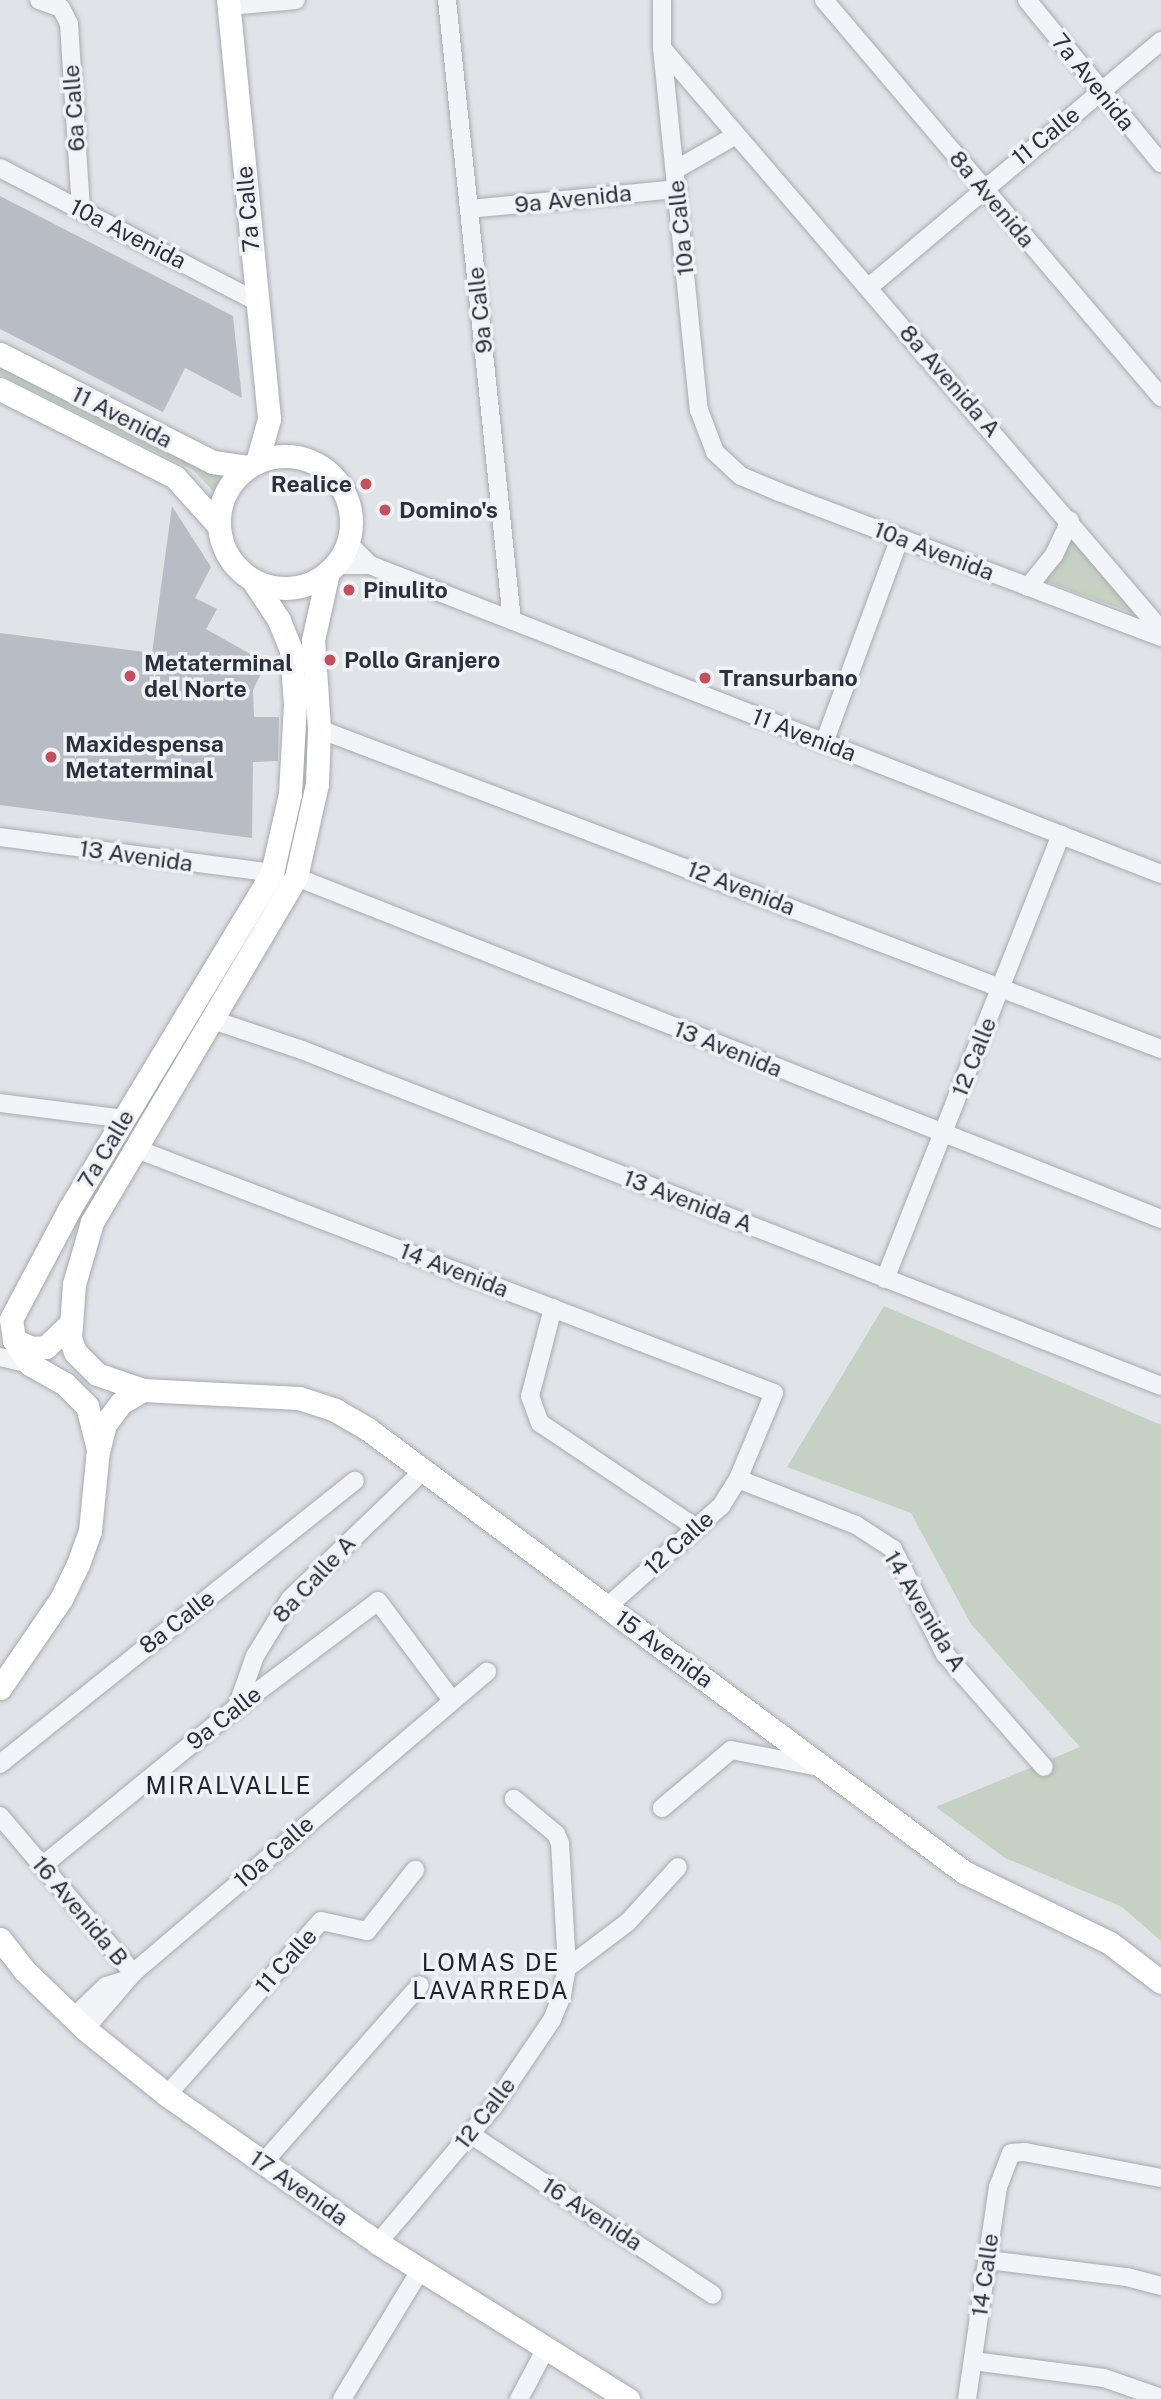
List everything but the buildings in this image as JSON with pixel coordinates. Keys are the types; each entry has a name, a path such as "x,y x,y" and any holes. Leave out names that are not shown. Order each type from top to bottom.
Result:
{"main road":[{"name":"7a Calle","path":"229,3 269,419 291,456"},
{"name":"11 Avenida","path":"0,354 213,462 252,465"},
{"name":"11 Avenida","path":"0,389 174,477 218,525"},
{"name":"7a Calle","path":"252,465 269,419"},
{"path":"291,456 321,467 343,491 351,522 348,543 331,568 292,589 254,582 232,562 218,525 222,502 232,482 252,465 291,456"},
{"name":"7a Calle","path":"143,1390 85,1365 69,1338 75,1284 92,1222 134,1147 214,1020 296,877 314,808 319,729 313,640 331,568"},
{"name":"7a Calle","path":"6,1336 125,1119 272,873 290,793 295,704 291,650 279,620 254,582"},
{"path":"6,1336 32,1348 46,1347 71,1324"},
{"path":"6,1336 30,1364 65,1384 87,1406 98,1449"},
{"path":"0,1688 61,1599 78,1564 90,1531 98,1449 105,1424 121,1403 143,1390"},
{"name":"15 Avenida","path":"143,1390 299,1398 335,1410 369,1430 422,1472 964,1872 1110,1944 1161,1982"},
{"name":"17 Avenida","path":"0,1939 24,1970 79,2023 167,2095 378,2243 545,2350 628,2399"}],"street":[{"name":"6a Calle","path":"38,0 61,8 69,24 81,210"},
{"path":"229,3 296,0"},
{"name":"9a Calle","path":"447,0 512,621"},
{"name":"10a Calle","path":"662,0 662,48 699,410 715,452"},
{"name":"8a Avenida","path":"824,0 1161,397"},
{"name":"7a Avenida","path":"1027,0 1161,163"},
{"name":"11 Calle","path":"869,287 983,188 1161,41"},
{"name":"8a Avenida A","path":"662,48 1070,520 1161,630"},
{"path":"675,170 736,135"},
{"name":"10a Avenida","path":"0,168 257,301"},
{"name":"9a Avenida","path":"469,209 677,189"},
{"name":"10a Avenida","path":"715,452 741,476 1161,637"},
{"path":"1028,587 1054,555 1070,520"},
{"path":"824,743 900,538"},
{"name":"11 Avenida","path":"348,543 370,565 1161,874"},
{"name":"11 Avenida","path":"331,568 370,565"},
{"name":"12 Avenida","path":"319,729 1003,986 1161,1049"},
{"name":"12 Calle","path":"885,1279 1061,835"},
{"name":"13 Avenida","path":"0,837 272,873"},
{"name":"13 Avenida","path":"296,877 1161,1219"},
{"name":"13 Avenida A","path":"214,1020 302,1050 1161,1385"},
{"path":"0,1103 125,1119"},
{"name":"14 Avenida","path":"134,1147 774,1393"},
{"path":"553,1308 530,1396 540,1423 694,1526"},
{"name":"12 Calle","path":"607,1607 694,1526 720,1506 738,1479 774,1393"},
{"name":"8a Calle A","path":"237,1707 255,1656 290,1599 422,1472"},
{"name":"14 Avenida A","path":"738,1479 856,1525 893,1549 945,1654 1044,1767"},
{"name":"8a Calle","path":"0,1764 355,1481"},
{"name":"9a Calle","path":"42,1866 237,1707 378,1601 451,1699"},
{"name":"10a Calle","path":"79,2023 106,1986 130,1977 451,1699 487,1672"},
{"path":"662,1808 731,1750 827,1769"},
{"path":"514,1799 556,1834 559,1843 567,1968"},
{"name":"16 Avenida B","path":"0,1816 130,1977"},
{"path":"567,1968 628,1922 678,1867"},
{"name":"11 Calle","path":"167,2095 321,1921 367,1931 415,1870"},
{"name":"12 Calle","path":"378,2243 470,2134 552,2020 567,1968"},
{"path":"263,2163 420,1985"},
{"name":"16 Avenida","path":"470,2134 713,2295"},
{"name":"14 Calle","path":"967,2399 998,2187 1011,2153 1161,2178"},
{"path":"988,2260 1127,2277 1161,2286"},
{"path":"341,2399 421,2269"},
{"path":"519,2399 545,2350"},
{"path":"973,2361 1104,2378 1161,2398"}],"green space":[{"path":"0,366 197,467 222,475 214,492 193,470 0,375"},
{"path":"1073,536 1138,615 1045,581"},
{"path":"884,1306 1161,1425 1161,1941 1122,1907 1005,1858 936,1807 1080,1747 971,1624 911,1513 787,1467"}],"place":[{"name":"Realice","path":"366,484"},
{"name":"Domino's","path":"385,510"},
{"name":"Pinulito","path":"349,590"},
{"name":"Pollo Granjero","path":"330,660"},
{"name":"Metaterminal del Norte","path":"130,676"},
{"name":"Transurbano","path":"705,678"},
{"name":"Maxidespensa Metaterminal","path":"51,757"}],"district":[{"name":"MIRALVALLE","path":"229,1786"},
{"name":"LOMAS DE LAVARREDA","path":"491,1977"}]}
